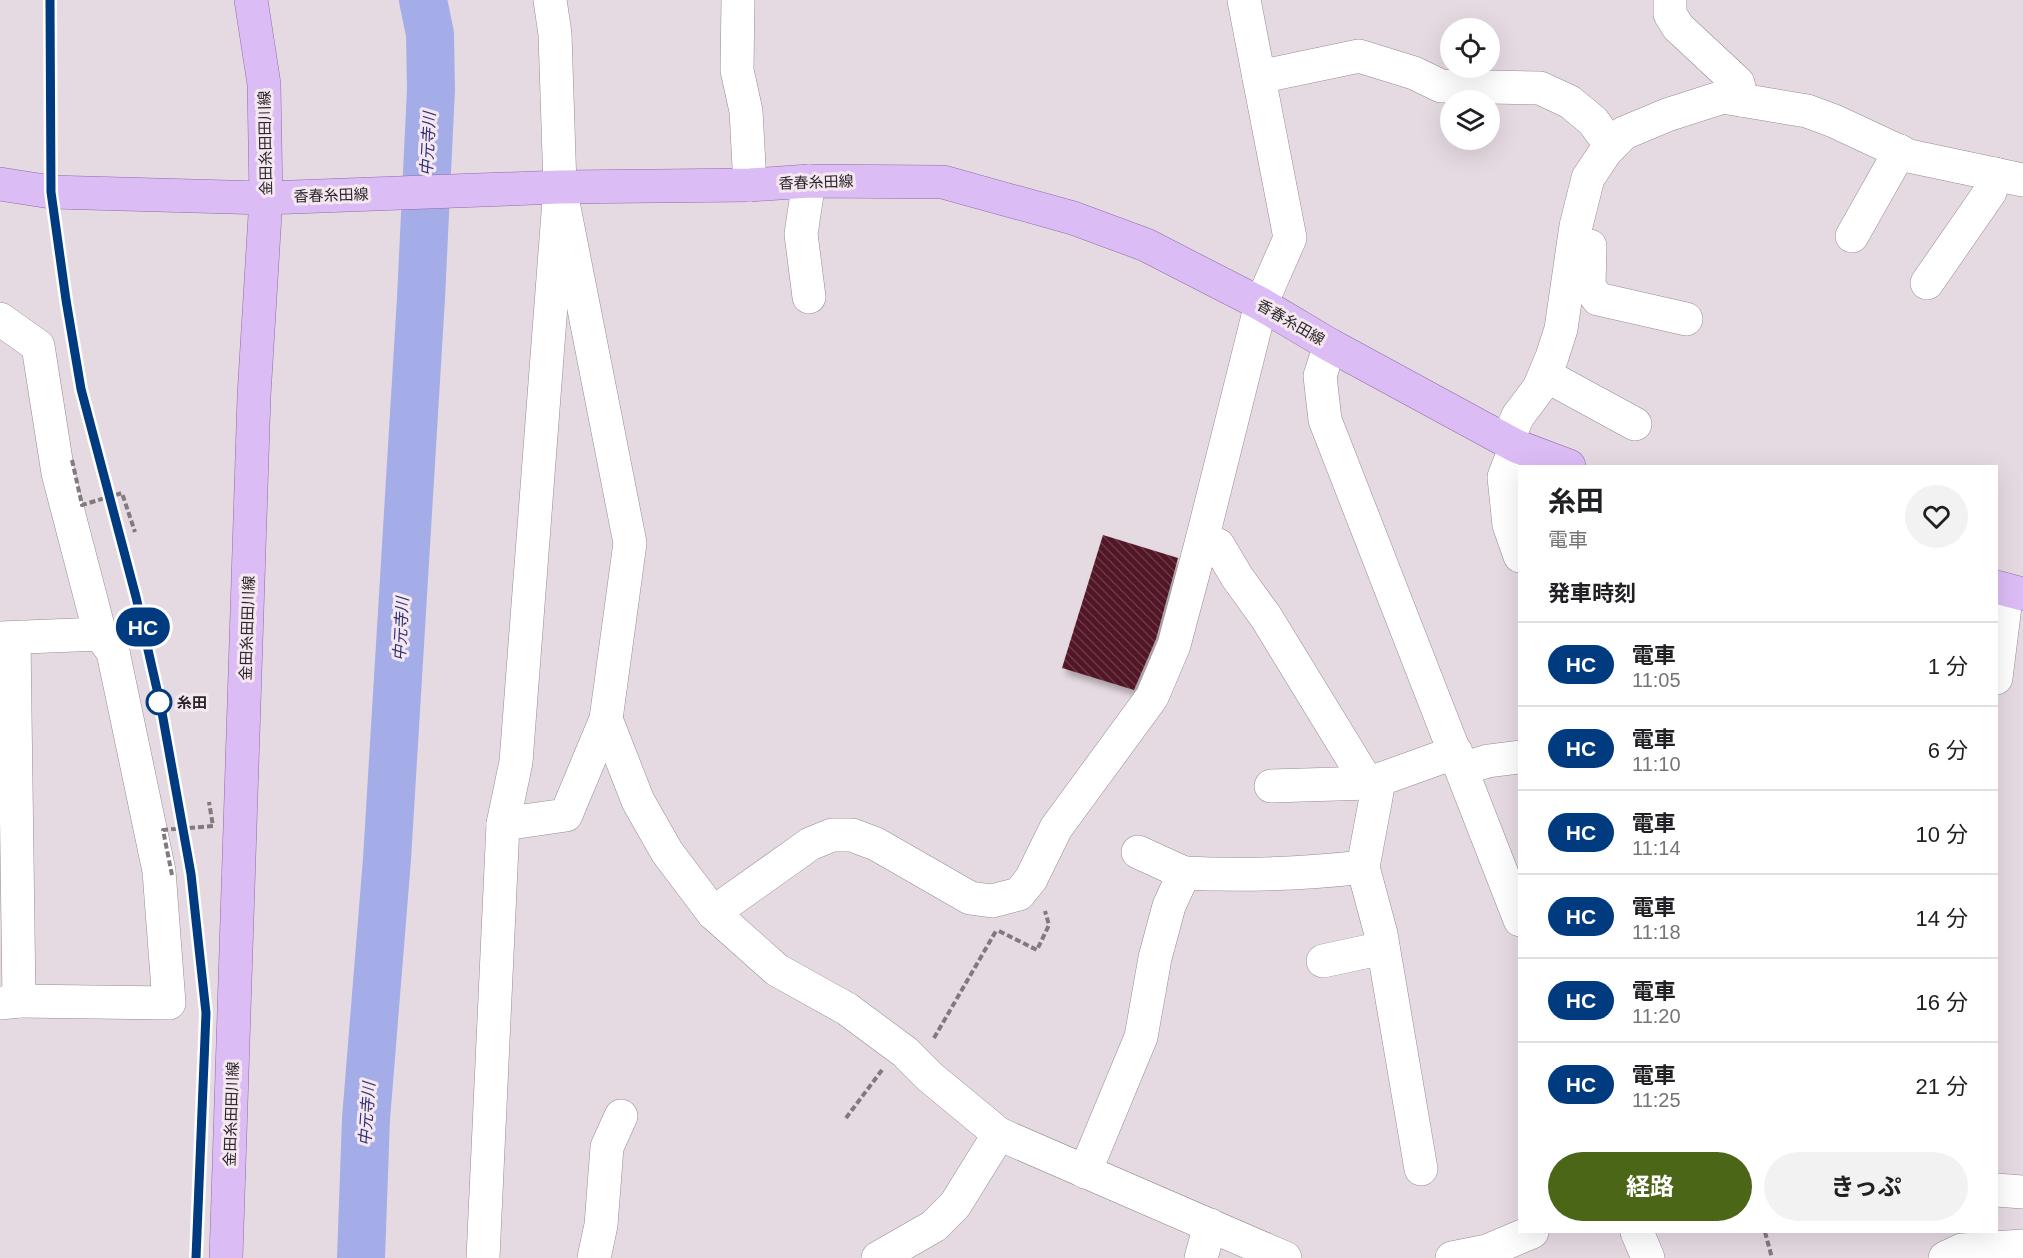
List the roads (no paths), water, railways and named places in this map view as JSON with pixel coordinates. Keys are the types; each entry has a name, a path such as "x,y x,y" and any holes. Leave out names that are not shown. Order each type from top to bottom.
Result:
{"main road":[{"name":"金田糸田田川線","path":"226,1258 254,396 266,198 264,84 252,0"},
{"name":"香春糸田線","path":"0,184 51,192 266,198 560,187 750,185 809,181 943,182 1073,218 1146,245 1261,304 1330,345 1511,443 1566,465"}],"street":[{"path":"483,1258 503,824 516,762 560,187 555,34 550,0"},
{"path":"738,0 737,70 746,111 750,185"},
{"path":"713,913 810,844 832,835 852,835 876,844 970,898 992,901 1013,896 1031,879 1056,828 1152,697 1174,645 1261,304 1290,237 1244,0"},
{"path":"1670,0 1670,14 1678,27 1738,83 1742,100"},
{"path":"1259,77 1359,56 1414,73 1441,86 1540,88 1569,102 1593,121 1611,146"},
{"path":"1518,550 1509,525 1504,477 1511,443 1518,416 1539,388 1561,329 1574,241 1588,178 1611,146 1624,133 1667,115 1724,97 1807,111 1909,156 2009,177"},
{"path":"1852,236 1900,151"},
{"path":"1927,283 1990,192 2009,177"},
{"path":"809,181 801,234 809,297"},
{"path":"503,824 566,815 606,719 630,543 560,187"},
{"path":"1574,241 1592,246 1588,259 1588,287 1598,299 1686,319"},
{"path":"0,319 38,346 57,472 100,634 113,652 159,871 169,1003 10,1002 7,639 100,634"},
{"path":"1330,345 1320,376 1325,420 1518,915"},
{"path":"1545,375 1635,424"},
{"path":"1202,540 1218,546 1377,792 1363,867 1383,948 1421,1169"},
{"path":"1998,661 2005,602"},
{"path":"606,719 638,801 667,852 713,913 777,970 847,1009 908,1056 999,1134 1285,1258"},
{"path":"1270,786 1370,783 1459,761 1488,761 1518,757"},
{"path":"1138,852 1184,873 1241,876 1302,874 1363,867"},
{"path":"1085,1172 1141,1037 1155,958 1169,906 1184,873"},
{"path":"1323,961 1383,948"},
{"path":"594,1258 601,1225 607,1147 621,1116"},
{"path":"879,1258 934,1226 955,1205 999,1134"},
{"path":"1998,1190 2023,1192"},
{"path":"1201,1258 1210,1225"},
{"path":"1452,1258 1487,1251 1530,1233"},
{"path":"1637,1233 1648,1258"},
{"path":"1945,1258 1962,1250 2023,1246"}],"waterway":[{"name":"中元寺川","path":"361,1258 366,1119 387,859 421,298 431,89 430,34 423,0"}],"railway":[{"path":"50,0 51,192 66,300 81,389 136,597 161,707 191,874 206,1013 196,1258"}],"train":[{"name":"HC","path":"50,0 51,192 66,300 81,389 101,473 136,597 161,707 191,874 206,1013 196,1258"}],"place":[{"name":"糸田","path":"159,702"}]}
